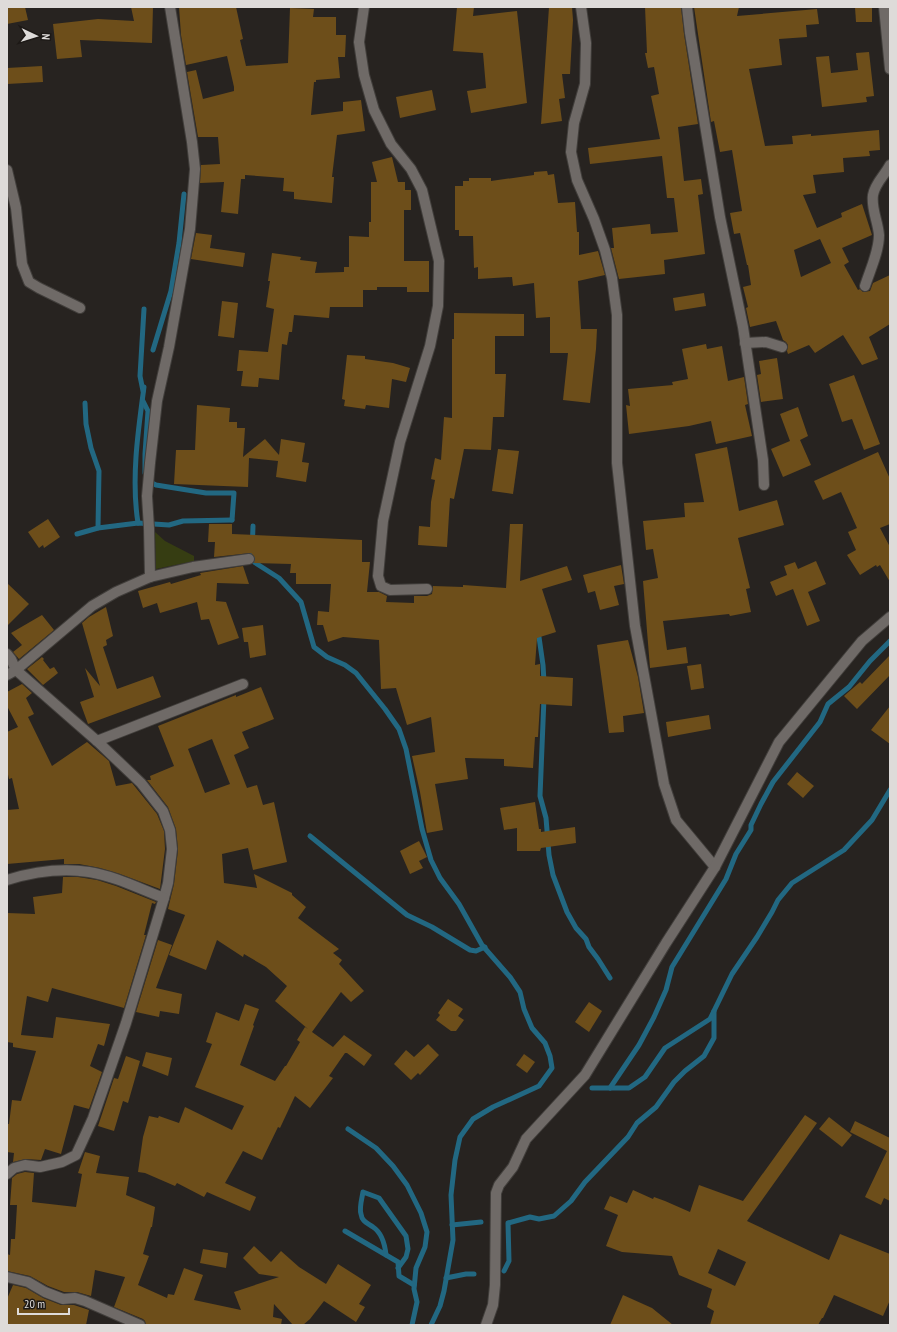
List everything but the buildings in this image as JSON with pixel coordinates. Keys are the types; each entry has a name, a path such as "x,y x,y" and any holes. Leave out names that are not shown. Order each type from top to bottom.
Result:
{"street":[{"path":"150,577 147,489 157,401 160,383 166,366 190,229 195,169 194,154 170,7"},
{"path":"364,7 359,42 364,75 374,110 391,144 411,169 422,190 439,261 438,306 430,346 400,442 383,521 378,576 381,586 390,590 427,590"},
{"path":"581,7 586,44 585,84 574,123 571,152 577,180 605,250 612,278 616,315 617,463 635,626 664,784 676,820 715,867"},
{"path":"687,7 720,217 743,327 762,452 764,485"},
{"path":"884,7 890,69"},
{"path":"865,286 878,245 879,233 873,207 873,194 878,183 890,165"},
{"path":"7,170 10,177 16,208 22,264 29,282 80,308"},
{"path":"745,343 766,342 782,347"},
{"path":"12,672 92,606 116,592 150,577 192,567 249,559"},
{"path":"486,1325 493,1304 495,1285 496,1193 499,1185 514,1167 526,1139 585,1075 666,943 715,867 779,742 862,641 890,617"},
{"path":"7,654 12,659 12,672"},
{"path":"7,1174 14,1168 25,1166 40,1167 62,1162 76,1155 93,1118 126,1023 168,883 172,849 170,830 163,812 141,782 97,740 12,672"},
{"path":"97,740 243,684"},
{"path":"7,880 27,874 47,872 88,872 111,877 164,898"},
{"path":"7,1277 28,1282 45,1292 63,1299 75,1298 85,1301 140,1325"}],"green space":[{"path":"155,532 165,541 194,556 194,561 156,569"}],"waterway":[{"path":"153,350 171,291 179,243 184,194"},
{"path":"143,391 140,376 144,309"},
{"path":"138,523 135,472 144,387"},
{"path":"143,401 148,411 145,473"},
{"path":"85,403 86,424 91,448 99,471 98,528"},
{"path":"149,479 150,482 156,485 206,493 234,493 232,520"},
{"path":"77,534 98,528 138,523 169,525 183,521 232,520"},
{"path":"253,526 252,554 254,562 279,578 301,602 314,647 327,657 345,665 356,673 399,729 406,749 422,829 431,860 440,878 459,904 482,945 510,977 520,992 524,1009 532,1028 545,1043 550,1056 552,1068 539,1086 493,1107 473,1119 460,1137 455,1160 451,1195 453,1240 444,1291 440,1306 431,1325"},
{"path":"539,637 544,682"},
{"path":"610,1088 639,1045 654,1017 666,990 672,967 726,879 736,854 751,830 751,825 773,782 820,722 828,704 849,687 870,661 890,641"},
{"path":"544,698 540,796 546,818 549,855 553,875 567,912 610,978"},
{"path":"592,1088 629,1088 645,1077 665,1048 710,1019 732,974 757,937 778,900 792,883 844,850 872,820 890,790"},
{"path":"310,836 407,915 432,927 470,950 476,951 485,947"},
{"path":"504,1271 509,1261 508,1223 530,1217 539,1219 554,1216 571,1201 585,1182 628,1137 637,1123 656,1107 674,1082 704,1056 714,1038 714,1011"},
{"path":"348,1129 376,1148 393,1166 407,1185 421,1213 427,1232 425,1247 416,1268 414,1289 417,1302 412,1325"},
{"path":"386,1255 384,1243 379,1232 364,1221 360,1212 363,1192 379,1198 406,1236 408,1249 406,1257 398,1268"},
{"path":"452,1225 481,1222"},
{"path":"345,1231 398,1262 399,1276 414,1285"},
{"path":"446,1278 474,1274"}]}
